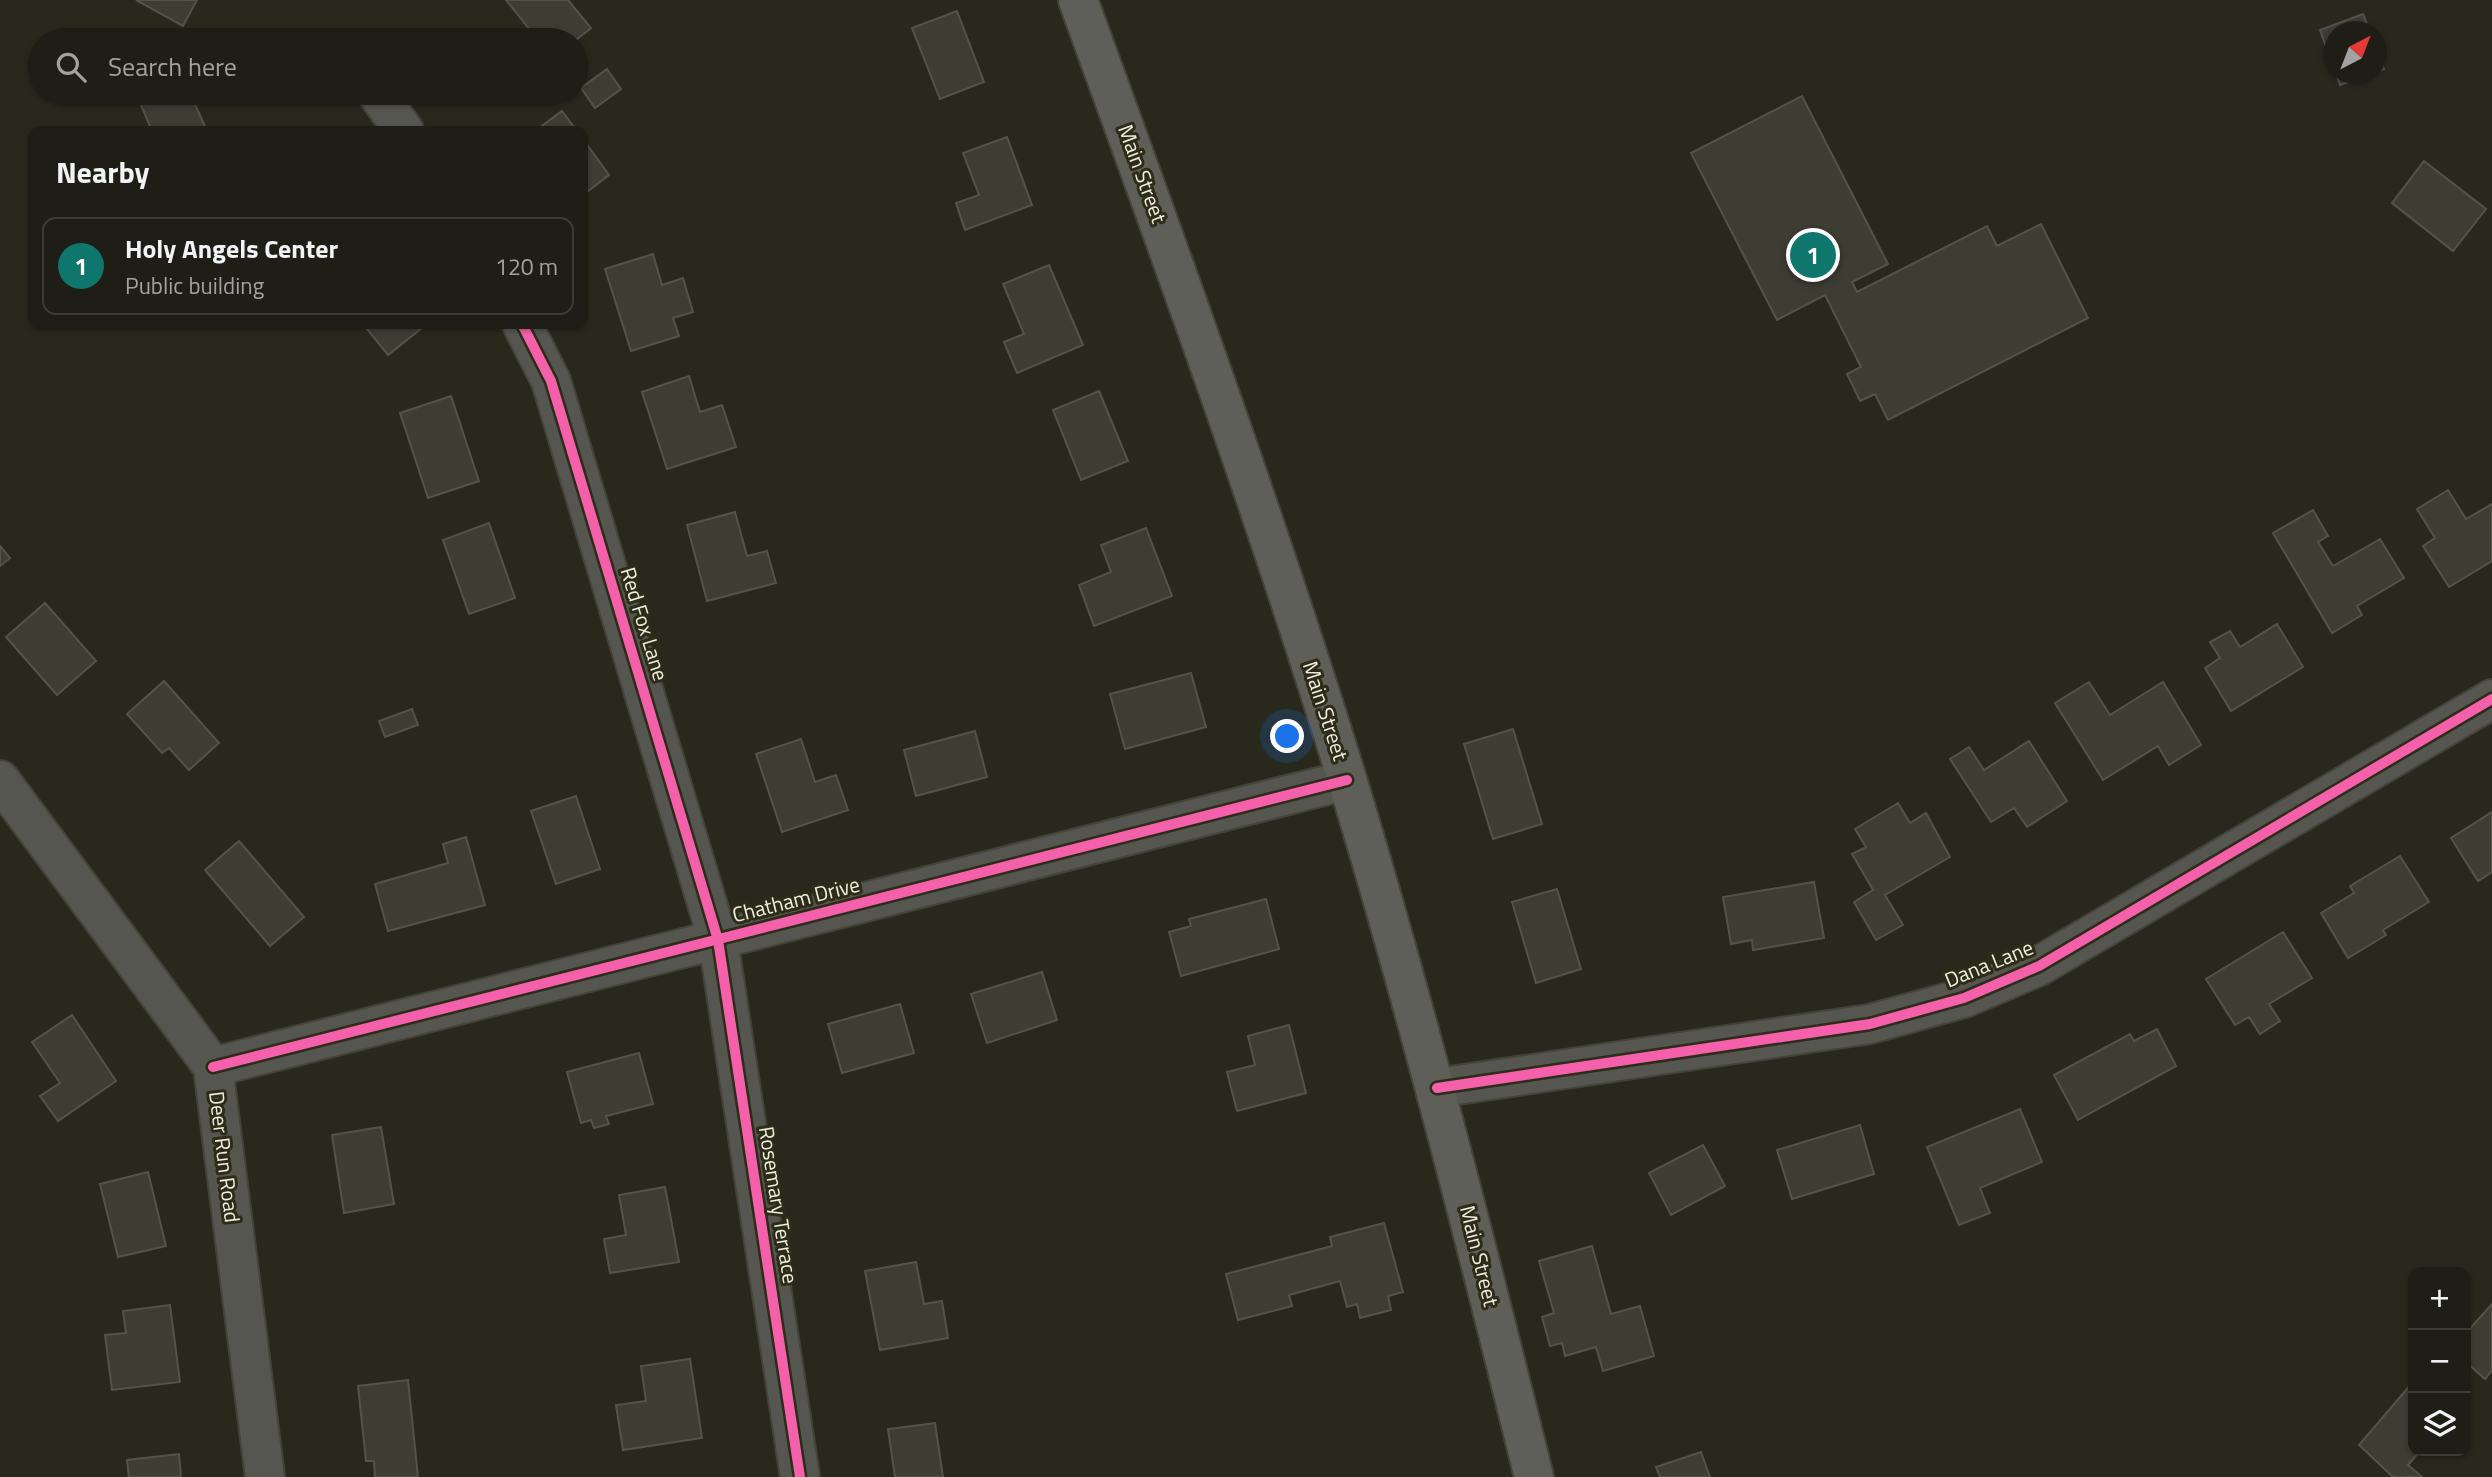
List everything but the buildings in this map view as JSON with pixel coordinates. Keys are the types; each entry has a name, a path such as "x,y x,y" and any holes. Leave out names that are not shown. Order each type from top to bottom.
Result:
{"main road":[{"name":"Main Street","path":"1078,0 1198,329 1278,563 1347,780 1437,1088 1534,1477"}],"street":[{"path":"385,105 400,126"},
{"name":"Red Fox Lane","path":"525,329 551,381 718,940"},
{"name":"Dana Lane","path":"1437,1088 1870,1024 1964,998 2039,966 2492,699"},
{"name":"Deer Run Road","path":"0,780 213,1067 265,1477"},
{"name":"Chatham Drive","path":"213,1067 1347,780"},
{"name":"Rosemary Terrace","path":"718,940 800,1477"}],"cycle path":[{"path":"525,329 551,381 718,940 800,1477"},
{"path":"1437,1088 1870,1024 1964,998 2039,966 2492,699"},
{"path":"213,1067 1347,780"}],"place":[{"name":"Holy Angels Center","path":"1813,255"}]}
